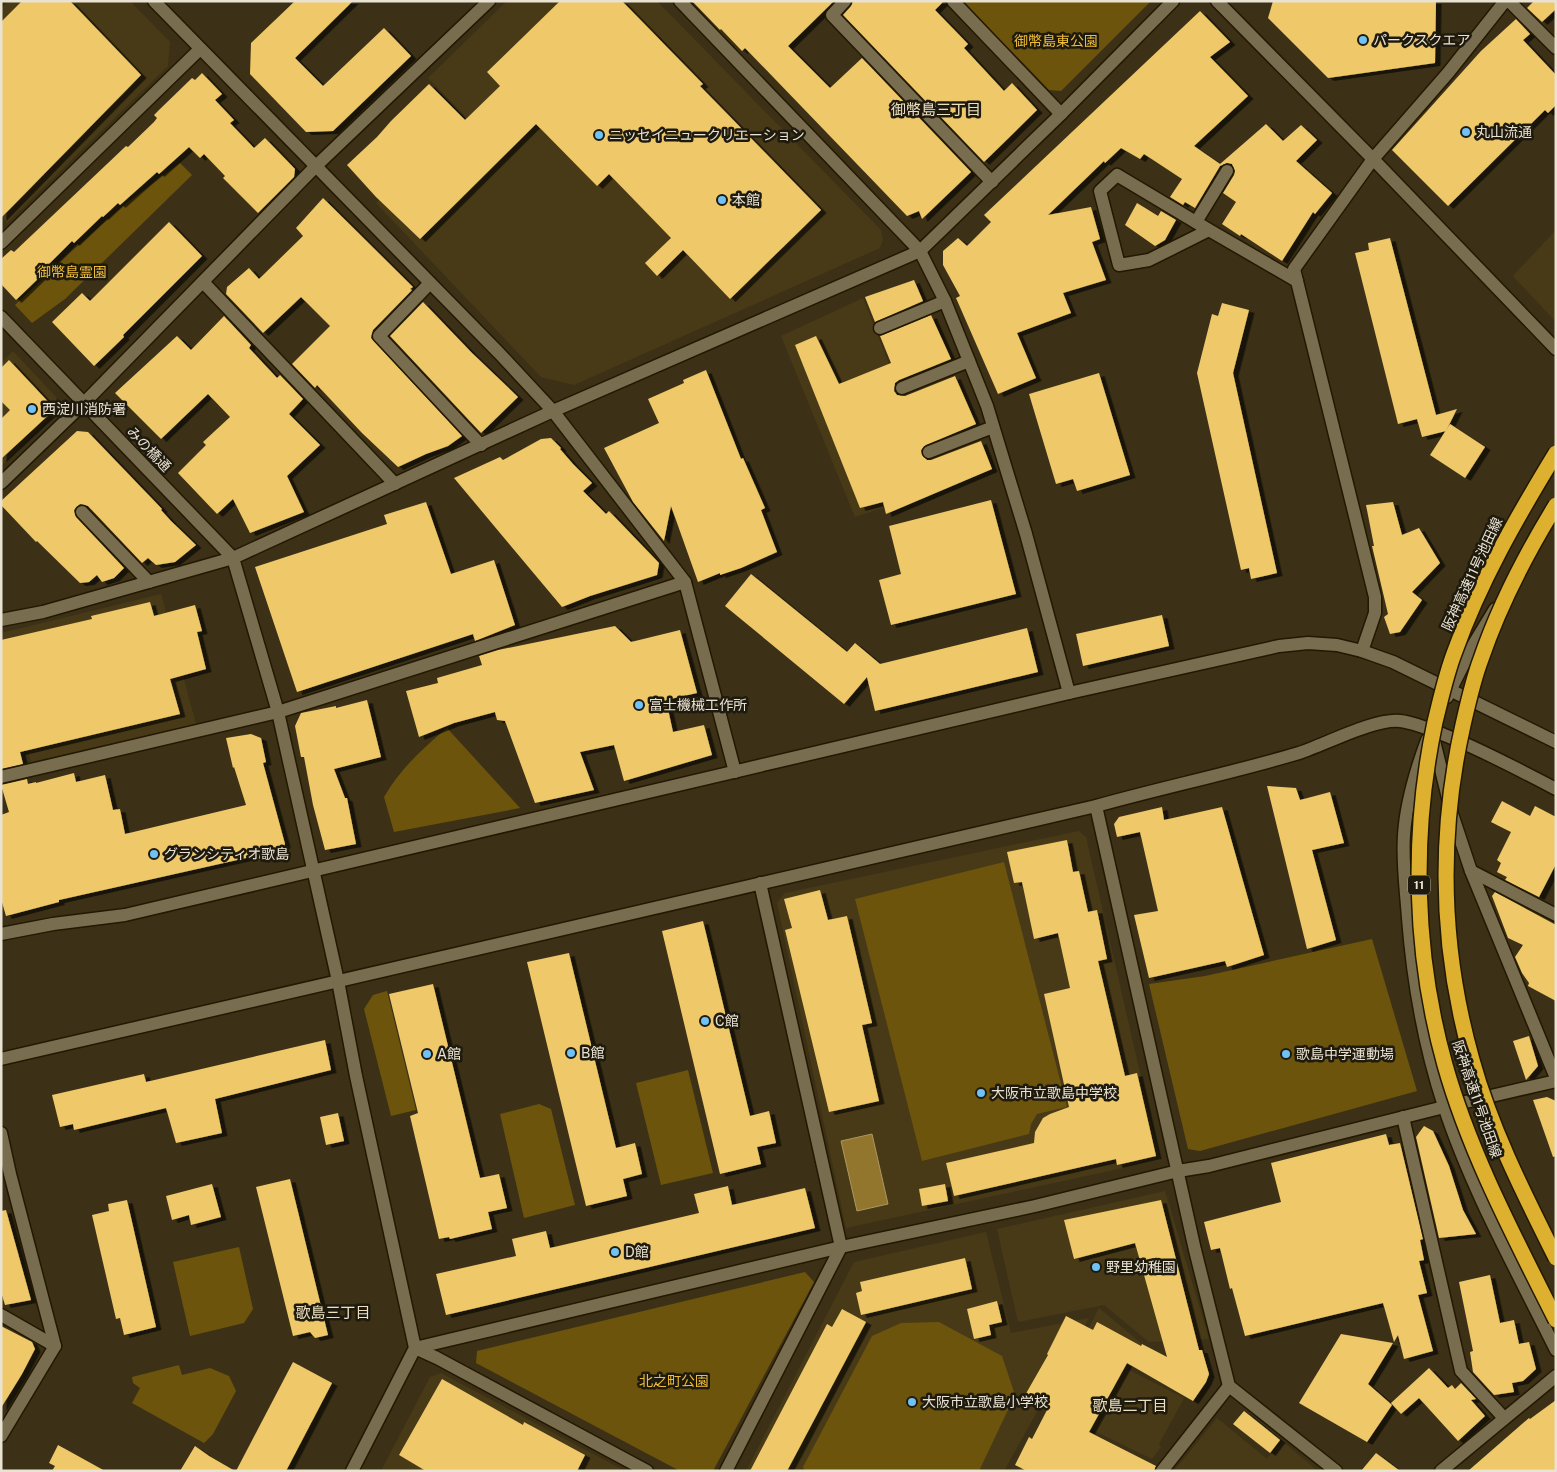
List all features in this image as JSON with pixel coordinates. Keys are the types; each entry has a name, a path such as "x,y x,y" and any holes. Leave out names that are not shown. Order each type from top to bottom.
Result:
{"highway":[{"name":"阪神高速11号池田線","path":"1556,454 1496,557 1473,603 1454,653 1440,700 1423,792 1419,854 1419,906 1423,955 1432,1010 1445,1066 1464,1121 1488,1180 1556,1320"},
{"name":"阪神高速11号池田線","path":"1556,506 1501,608 1480,661 1455,760 1448,814 1446,899 1451,962 1456,995 1472,1062 1492,1118 1556,1258"}],"street":[{"path":"154,1 553,411 685,582 735,772"},
{"path":"1,483 84,403 316,166 489,1"},
{"path":"680,1 920,251 945,302 987,406 1026,534 1068,693"},
{"path":"846,1 832,15 992,182"},
{"path":"953,1 1061,114"},
{"path":"1,620 43,612 233,558 553,411 920,251 1061,114 1173,1"},
{"path":"1217,1 1556,349"},
{"path":"1362,651 1375,613 1374,597 1294,269 1373,160 1448,73 1505,1"},
{"path":"1509,1 1556,48"},
{"path":"1,243 200,49"},
{"path":"1196,222 1227,172"},
{"path":"1209,230 1149,260 1119,265 1100,191 1117,175 1296,281"},
{"path":"203,282 395,484"},
{"path":"430,283 378,336 480,444"},
{"path":"880,328 945,302"},
{"name":"みの橋通","path":"1,317 233,558"},
{"path":"902,388 969,360"},
{"path":"929,452 993,427"},
{"path":"82,512 149,582"},
{"path":"1556,517 1502,597 1472,647 1450,689 1431,730 1418,765 1409,800 1404,835 1404,872 1410,948 1422,1028 1444,1106 1465,1161 1490,1217 1556,1350"},
{"path":"233,558 278,712 338,981 356,1076 415,1348 352,1471"},
{"path":"1,777 278,712 685,582"},
{"path":"1,934 53,924 125,915 1068,693 1279,646 1308,643 1337,645 1362,651 1393,662 1556,742"},
{"path":"1,1059 1096,806 1238,771 1301,752 1380,723 1397,721 1431,730 1477,748 1556,789"},
{"path":"415,1348 841,1247 1035,1206 1178,1171 1209,1166 1444,1106 1556,1080 1471,871 1452,814 1431,730"},
{"path":"1096,806 1195,1250 1229,1386 1336,1471"},
{"path":"1471,871 1556,915"},
{"path":"726,1471 841,1247 760,884"},
{"path":"1403,1117 1461,1371 1504,1418"},
{"path":"1,1132 54,1346 1,1436"},
{"path":"1,1315 54,1346"},
{"path":"415,1348 647,1471"},
{"path":"1441,1471 1556,1376"},
{"path":"1162,1471 1229,1386"}],"shaded area":[{"path":"9,1 130,1 170,42 168,66 7,223 1,216 1,9"},
{"path":"507,1 657,1 881,230 883,240 880,248 574,385 541,377 376,203 465,116 428,78"},
{"path":"1556,230 1556,322 1513,276"},
{"path":"863,298 938,489 855,517 781,336"},
{"name":"西淀川消防署","path":"13,351 56,397 57,411 1,466 1,363"},
{"path":"161,594 196,724 31,762 1,651 1,633"},
{"name":"大阪市立歌島中学校","path":"1079,831 1086,837 1160,1160 846,1228 777,903 785,893"},
{"path":"872,1134 888,1204 857,1211 841,1141"},
{"name":"野里幼稚園","path":"1165,1191 1209,1339 1149,1342 1104,1305 1018,1322 997,1229"},
{"name":"大阪市立歌島小学校","path":"986,1232 1011,1333 1089,1318 1004,1471 746,1471 854,1262"},
{"path":"1099,1308 1141,1343 1129,1370 1184,1398 1159,1444 1161,1447 1152,1459 1047,1408"},
{"path":"441,1373 625,1471 381,1471 430,1377"},
{"path":"1217,1418 1267,1459 1282,1441 1318,1471 1174,1471"}],"green space":[{"name":"御幣島東公園","path":"963,1 1151,1 1061,91 1049,90"},
{"name":"御幣島霊園","path":"180,163 192,175 65,299 32,323 15,305 124,205"},
{"path":"447,728 520,808 394,832 384,797 412,759"},
{"path":"1004,862 1067,1107 1037,1114 1031,1124 1029,1134 922,1161 855,899"},
{"name":"歌島中学運動場","path":"1372,939 1417,1091 1200,1151 1188,1149 1149,984 1205,976"},
{"path":"387,991 416,1110 391,1116 364,1009 373,995"},
{"path":"688,1070 713,1173 661,1185 636,1083"},
{"path":"539,1104 551,1109 575,1205 524,1218 500,1114"},
{"path":"239,1247 253,1309 244,1323 190,1336 173,1262"},
{"name":"北之町公園","path":"805,1272 814,1282 713,1471 680,1471 476,1363 477,1351"},
{"path":"939,1322 1002,1356 1015,1395 979,1471 805,1471 803,1467 872,1336 901,1323"},
{"path":"179,1365 182,1375 210,1368 229,1376 236,1391 213,1434 204,1443 132,1403 140,1388 133,1383 132,1377"}],"building":[{"path":"22,1 70,1 141,75 1,218 1,22"},
{"path":"295,1 353,1 295,58 323,86 384,28 411,56 333,131 306,132 250,74 251,43"},
{"path":"560,1 622,1 703,84 700,86 821,210 730,299 683,250 657,276 645,263 671,238 609,174 597,186 536,124 420,239 376,197 347,165 429,84 465,120 500,86 487,72"},
{"path":"692,1 834,1 788,46 830,88 862,58 971,172 922,219 919,211 907,216 745,48 742,51"},
{"path":"853,1 944,1 935,10 968,44 964,48 1004,91 1012,83 1037,110 984,162 843,15"},
{"name":"パークスクエア","path":"1273,1 1436,1 1435,63 1328,78 1268,18"},
{"path":"1534,1 1556,1 1556,9 1542,22 1527,8"},
{"path":"1200,11 1230,42 1210,57 1248,96 1194,146 1220,164 1266,124 1283,141 1301,125 1317,140 1296,161 1332,193 1315,214 1313,212 1282,261 1222,224 1236,202 1223,193 1234,175 1235,171 1232,164 1227,163 1220,166 1195,208 1185,202 1183,205 1170,197 1182,179 1144,154 1140,159 1121,148 1105,163 1104,161 1048,215 1091,207 1100,239 1092,242 1106,280 1063,293 1071,313 1017,333 1036,378 998,394 956,298 960,296 943,265 943,251 958,238 967,246 991,222 984,215"},
{"name":"丸山流通","path":"1516,19 1530,34 1523,40 1556,75 1556,105 1548,113 1545,110 1448,206 1392,150 1481,51"},
{"path":"202,73 222,94 215,100 234,120 230,123 254,148 265,138 295,169 294,177 258,213 223,178 225,176 204,154 200,158 189,147 120,205 118,203 102,216 74,243 72,241 41,272 43,274 16,300 1,284 1,259 11,250 14,252 126,146 128,147 154,122 157,118 154,115 159,110 192,78 195,80"},
{"path":"323,198 413,287 373,330 371,338 462,436 448,446 398,467 362,433 317,385 315,388 292,364 330,326 301,297 263,333 226,294 227,287 249,268 259,279 303,236 296,228"},
{"path":"1137,203 1158,216 1161,211 1176,220 1165,240 1155,246 1125,225"},
{"path":"169,222 202,256 94,366 52,322 82,293 90,301"},
{"path":"1390,238 1436,415 1457,409 1446,431 1422,437 1417,419 1398,424 1355,253 1369,250 1368,243"},
{"path":"914,280 923,301 875,322 865,297"},
{"path":"423,302 518,397 481,433 390,336"},
{"path":"1222,303 1249,310 1233,373 1277,573 1251,579 1249,568 1241,570 1197,373 1212,314 1218,316"},
{"path":"931,315 951,359 899,380 895,383 894,391 897,395 905,396 955,376 976,424 926,445 921,450 922,455 927,460 931,460 981,441 992,469 886,514 883,502 860,508 795,345 816,336 839,384 891,363 880,336"},
{"path":"224,316 251,345 249,348 277,378 280,375 303,399 289,414 320,445 287,476 304,512 250,533 233,499 217,514 178,473 206,445 203,442 230,417 208,394 161,439 115,393 177,336 191,350"},
{"name":"西淀川消防署","path":"9,360 55,409 1,459 1,419 10,410 1,401 1,368"},
{"path":"706,370 741,459 743,458 765,508 761,510 777,552 741,568 720,575 720,573 698,582 671,506 664,541 633,502 604,448 659,423 648,399 684,383 683,380"},
{"path":"1099,373 1130,475 1077,491 1073,479 1056,484 1029,394"},
{"path":"1450,424 1485,447 1465,478 1430,455"},
{"path":"77,431 88,432 196,545 175,562 156,565 148,558 142,563 88,506 80,504 74,510 76,517 124,568 114,578 102,582 97,575 89,582 80,583 36,542 1,505 1,501"},
{"path":"551,438 592,483 583,491 606,514 609,511 659,563 657,575 562,607 454,478 500,457 503,460 541,439"},
{"path":"991,500 1016,594 891,625 879,580 901,574 889,526"},
{"path":"426,502 451,574 494,560 515,625 475,641 473,634 297,692 255,567 387,524 384,515"},
{"path":"1393,502 1402,535 1419,528 1440,563 1412,592 1422,600 1400,632 1390,634 1384,617 1388,614 1372,546 1374,546 1366,505"},
{"path":"751,574 847,652 855,643 880,664 1027,628 1038,672 875,711 867,677 844,704 725,606"},
{"path":"150,602 154,616 195,605 202,631 197,632 206,669 170,679 180,714 20,752 23,764 1,769 1,640 92,619 91,616"},
{"path":"1162,615 1169,646 1083,666 1076,634"},
{"path":"615,626 631,642 680,630 697,693 666,700 673,732 704,725 712,755 624,781 614,745 580,752 594,790 535,803 505,721 497,720 495,712 454,723 419,737 406,691 438,683 437,678 482,665 479,656 498,650"},
{"path":"367,700 381,757 334,769 345,798 347,798 356,844 325,850 295,726 301,713 336,706 336,708"},
{"path":"251,734 261,738 266,762 263,763 285,844 280,855 256,859 255,856 59,900 59,902 6,916 1,899 1,815 9,812 1,785 27,779 28,784 36,783 74,773 76,782 105,775 113,810 120,809 125,834 246,805 233,768 226,738"},
{"path":"1267,786 1296,788 1300,800 1330,792 1344,843 1312,850 1336,940 1307,949"},
{"path":"1502,801 1530,816 1535,806 1556,817 1556,864 1539,897 1505,880 1507,877 1497,872 1501,863 1497,860 1511,832 1491,822"},
{"path":"1162,807 1164,820 1222,807 1264,955 1227,967 1225,961 1149,978 1134,915 1158,911 1140,832 1117,837 1114,824 1119,817"},
{"path":"1067,840 1073,872 1079,871 1088,912 1097,910 1107,959 1098,961 1125,1076 1137,1073 1156,1156 1117,1165 1116,1159 954,1196 946,1163 1034,1143 1035,1132 1043,1118 1069,1107 1044,994 1070,988 1058,933 1034,939 1022,882 1014,883 1007,852"},
{"path":"820,890 828,920 847,916 872,1023 862,1025 879,1101 829,1112 785,930 792,928 784,899"},
{"path":"1495,892 1556,925 1556,1001 1528,986 1529,983 1515,957 1523,945 1508,938 1492,896"},
{"name":"C館","path":"703,921 750,1116 769,1111 776,1143 757,1147 761,1164 720,1174 662,931"},
{"name":"B館","path":"569,953 616,1148 635,1143 642,1174 623,1179 627,1196 586,1206 527,962"},
{"name":"A館","path":"433,984 480,1178 499,1174 507,1208 488,1212 492,1229 450,1239 449,1237 439,1239 410,1116 418,1113 389,994"},
{"path":"1529,1036 1538,1066 1526,1080 1513,1041"},
{"path":"325,1040 331,1070 215,1099 222,1133 176,1143 166,1108 74,1130 73,1124 60,1127 52,1095 144,1074 146,1082"},
{"path":"1547,1097 1556,1101 1556,1156 1553,1157 1533,1100"},
{"path":"338,1113 344,1141 326,1145 320,1117"},
{"path":"1424,1126 1433,1131 1449,1166 1463,1210 1476,1234 1439,1238 1416,1137"},
{"path":"1386,1134 1389,1145 1400,1143 1423,1239 1420,1240 1424,1260 1419,1261 1427,1293 1418,1295 1433,1351 1404,1359 1398,1335 1394,1342 1383,1303 1245,1336 1232,1288 1230,1289 1220,1248 1211,1250 1204,1222 1281,1202 1271,1163"},
{"path":"290,1179 328,1335 315,1338 310,1332 293,1336 256,1187"},
{"path":"212,1184 221,1217 191,1225 189,1215 172,1220 166,1196"},
{"path":"945,1184 948,1201 922,1206 919,1189"},
{"name":"D館","path":"728,1186 732,1205 805,1188 815,1228 446,1315 436,1274 516,1256 512,1239 546,1231 550,1248 699,1213 694,1194"},
{"path":"127,1200 156,1327 124,1335 120,1318 116,1319 92,1215 109,1211 108,1204"},
{"path":"1161,1200 1199,1350 1202,1350 1209,1374 1206,1382 1193,1401 1127,1363 1089,1432 1156,1466 1154,1471 1027,1471 1015,1465 1029,1437 1032,1439 1047,1410 1024,1397 1048,1355 1066,1316 1093,1330 1097,1322 1141,1346 1142,1344 1167,1357 1135,1243 1074,1259 1064,1220"},
{"path":"6,1210 31,1300 5,1305 1,1292 1,1211"},
{"path":"965,1258 972,1289 861,1315 856,1293 862,1291 860,1282"},
{"path":"1490,1275 1500,1323 1514,1320 1519,1344 1529,1342 1536,1369 1523,1381 1512,1383 1514,1392 1494,1395 1473,1372 1470,1352 1473,1351 1459,1282"},
{"path":"997,1301 1002,1322 989,1325 991,1335 974,1339 967,1309"},
{"path":"842,1309 866,1322 787,1471 750,1471 827,1324 832,1327"},
{"path":"1,1326 32,1342 35,1349 1,1408"},
{"path":"1341,1334 1393,1343 1368,1384 1392,1405 1367,1442 1299,1403"},
{"path":"293,1362 332,1383 286,1471 236,1471"},
{"path":"1429,1368 1448,1388 1452,1385 1455,1389 1461,1383 1476,1399 1471,1400 1485,1416 1458,1441 1419,1398 1401,1414 1391,1403"},
{"path":"442,1379 523,1425 524,1422 585,1455 577,1471 426,1471 399,1455"},
{"path":"1556,1400 1556,1471 1468,1471 1529,1418"},
{"path":"1244,1411 1280,1440 1270,1453 1233,1424"},
{"path":"58,1445 105,1471 52,1471 55,1466 49,1463"},
{"path":"195,1446 209,1456 235,1471 180,1471"},
{"path":"1376,1453 1400,1471 1361,1471"}],"place":[{"name":"パークスクエア","path":"1363,40"},
{"name":"丸山流通","path":"1466,132"},
{"name":"ニッセイニュークリエーション","path":"599,135"},
{"name":"本館","path":"722,200"},
{"name":"西淀川消防署","path":"32,409"},
{"name":"富士機械工作所","path":"639,705"},
{"name":"グランシティオ歌島","path":"154,854"},
{"name":"C館","path":"705,1021"},
{"name":"B館","path":"571,1053"},
{"name":"A館","path":"427,1054"},
{"name":"歌島中学運動場","path":"1286,1054"},
{"name":"大阪市立歌島中学校","path":"981,1093"},
{"name":"D館","path":"615,1252"},
{"name":"野里幼稚園","path":"1096,1267"},
{"name":"大阪市立歌島小学校","path":"912,1402"}],"district":[{"name":"御幣島三丁目","path":"936,109"},
{"name":"歌島三丁目","path":"333,1312"},
{"name":"歌島二丁目","path":"1130,1405"}]}
